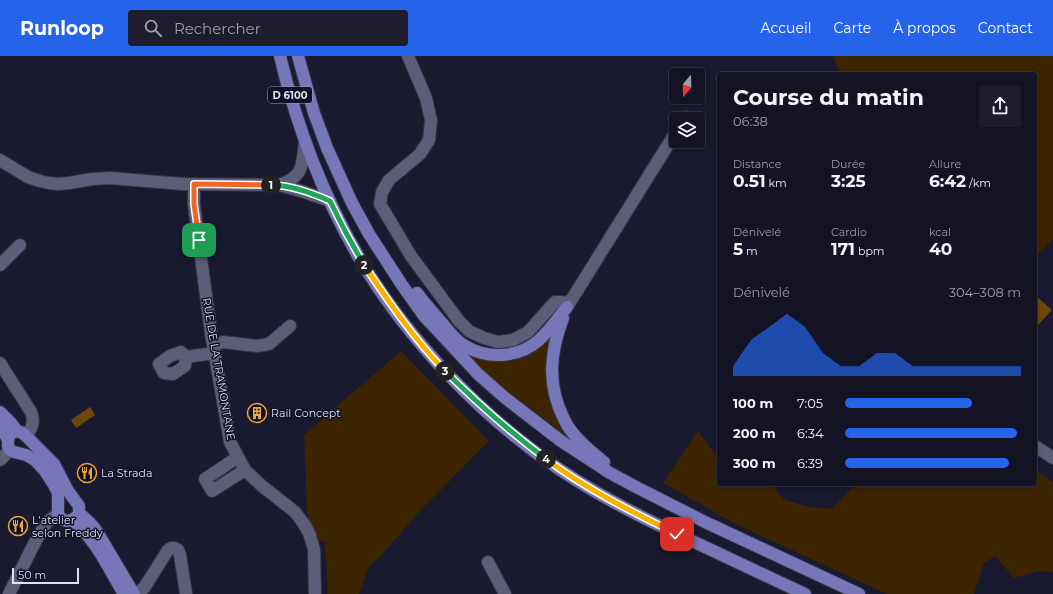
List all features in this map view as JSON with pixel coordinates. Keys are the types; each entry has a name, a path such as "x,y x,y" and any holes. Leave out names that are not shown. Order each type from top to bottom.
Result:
{"main road":[{"name":"D 6100","path":"280,56 288,90 305,142 330,201 362,262 390,305 436,362 467,393 503,425 559,468 610,500 677,534 805,594"},
{"name":"D 6100","path":"298,56 314,113 327,148 352,203 369,234 424,316 478,374 504,397 587,459 636,487 707,523 859,594"},
{"path":"369,234 421,299 454,337 467,347 479,352 498,355 513,354 527,349 548,331 567,307"},
{"path":"567,307 557,333 551,368 553,390 558,407 568,427 580,441 597,457 636,487"},
{"path":"0,412 54,464 73,499 79,506 75,517 124,594"},
{"path":"0,426 14,452 26,455 35,460 54,485 58,493 58,514 60,517 67,521 75,517 87,520 96,530 135,594"},
{"path":"9,445 10,434 21,433"}],"street":[{"path":"408,56 426,98 431,120 428,140 420,154 389,180 382,192 380,204 411,256 459,321 469,331 484,338 498,342 514,340 528,332 555,302 563,302 567,307 669,143"},
{"path":"279,185 292,179 298,174 301,169 305,142"},
{"path":"0,160 28,177 49,183 58,184 110,178 194,184 279,185 330,201"},
{"name":"RUE DE LA TRAMONTANE","path":"194,184 194,204 214,349 230,442 245,470 262,486 295,512 304,524 309,533 314,549 315,594"},
{"path":"0,265 20,245"},
{"path":"186,357 214,349 223,342 257,346 269,344 290,326"},
{"path":"0,363 34,418 31,430 21,433"},
{"path":"0,460 9,445"},
{"path":"1037,447 1053,458"},
{"path":"238,458 205,479 212,491 245,470"},
{"path":"9,594 42,530 47,522 58,514"},
{"path":"135,594 144,588 168,550 171,548 175,548 180,554 186,594"},
{"path":"488,562 505,594"}],"shaded area":[{"path":"833,56 1053,56 1053,240 1037,255 1037,72 839,72"},
{"path":"1037,297 1052,310 1037,326"},
{"path":"551,334 547,376 573,440 566,437 509,394 464,352 499,360"},
{"path":"401,351 489,441 417,514 380,557 369,566 359,594 328,594 325,542 317,541 307,513 304,435"},
{"path":"90,407 95,415 76,428 71,420"},
{"path":"698,431 717,457 717,486 773,486 783,499 809,507 832,509 855,486 1037,486 1037,470 1053,482 1053,572 1038,571 1014,578 995,556 984,563 974,594 887,594 735,524 663,483"}],"place":[{"name":"Rail Concept","path":"257,413"},
{"name":"La Strada","path":"87,473"},
{"name":"L'atelier selon Freddy","path":"18,526"}],"route":[{"path":"199,240 194,204 194,184 279,185 330,201 362,262 390,305 436,362 467,393 498,421 559,468 610,500 677,534"}]}
